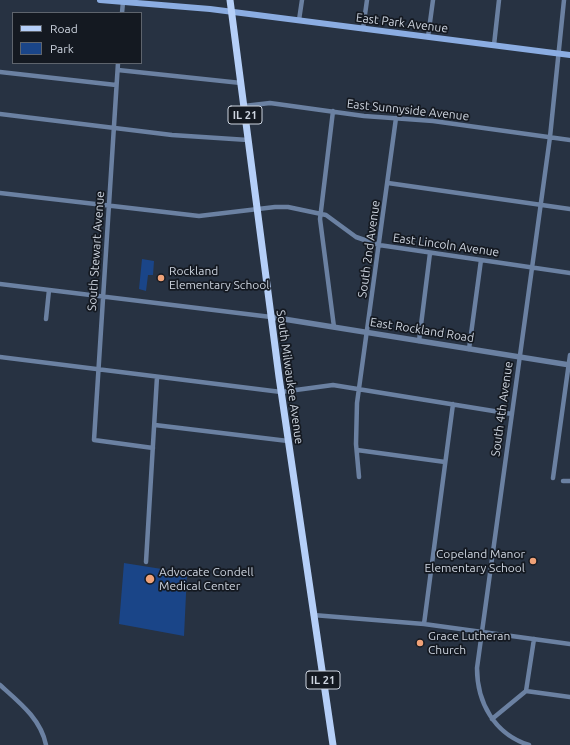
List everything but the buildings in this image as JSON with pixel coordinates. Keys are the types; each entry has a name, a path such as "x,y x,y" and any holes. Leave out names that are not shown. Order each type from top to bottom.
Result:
{"main road":[{"name":"East Park Avenue","path":"100,0 122,2 130,1 231,12 570,55"},
{"name":"IL 21","path":"230,0 231,12"},
{"name":"South Milwaukee Avenue","path":"231,12 281,392 333,745"}],"street":[{"path":"299,20 302,0"},
{"path":"363,29 367,0"},
{"path":"428,38 433,0"},
{"path":"494,45 499,0"},
{"name":"South 4th Avenue","path":"529,745 510,737 492,719 478,692 477,668 550,137 564,0"},
{"path":"122,2 122,12"},
{"name":"South Stewart Avenue","path":"118,64 94,440 153,448"},
{"path":"118,70 241,83"},
{"path":"0,72 116,85"},
{"name":"East Sunnyside Avenue","path":"244,106 270,103 433,121 570,140"},
{"path":"333,111 320,213 320,228 334,327"},
{"path":"0,114 172,135 248,140"},
{"name":"South 2nd Avenue","path":"359,477 356,421 396,118"},
{"path":"388,184 570,209"},
{"name":"East Lincoln Avenue","path":"0,193 199,216 288,207 320,213 330,218 356,237 379,246 570,273"},
{"path":"419,341 430,253"},
{"path":"470,349 481,260"},
{"path":"0,284 271,317"},
{"path":"46,319 48,290"},
{"name":"East Rockland Road","path":"271,317 569,365"},
{"path":"553,478 570,355"},
{"path":"0,357 281,392 333,385 512,414"},
{"path":"146,562 158,377"},
{"path":"424,624 453,404"},
{"path":"154,425 288,441"},
{"path":"357,450 445,462"},
{"path":"563,481 570,481"},
{"path":"313,615 424,624 570,644"},
{"path":"492,719 526,691 534,640"},
{"path":"0,685 33,716 45,737 46,745"},
{"path":"526,691 570,697"}],"green space":[{"path":"142,259 154,261 153,275 148,275 146,291 139,289"},
{"path":"124,563 187,573 184,636 119,624"}],"place":[{"name":"Rockland Elementary School","path":"161,278"},
{"name":"Copeland Manor Elementary School","path":"533,561"},
{"name":"Advocate Condell Medical Center","path":"150,579"},
{"name":"Grace Lutheran Church","path":"420,643"}]}
